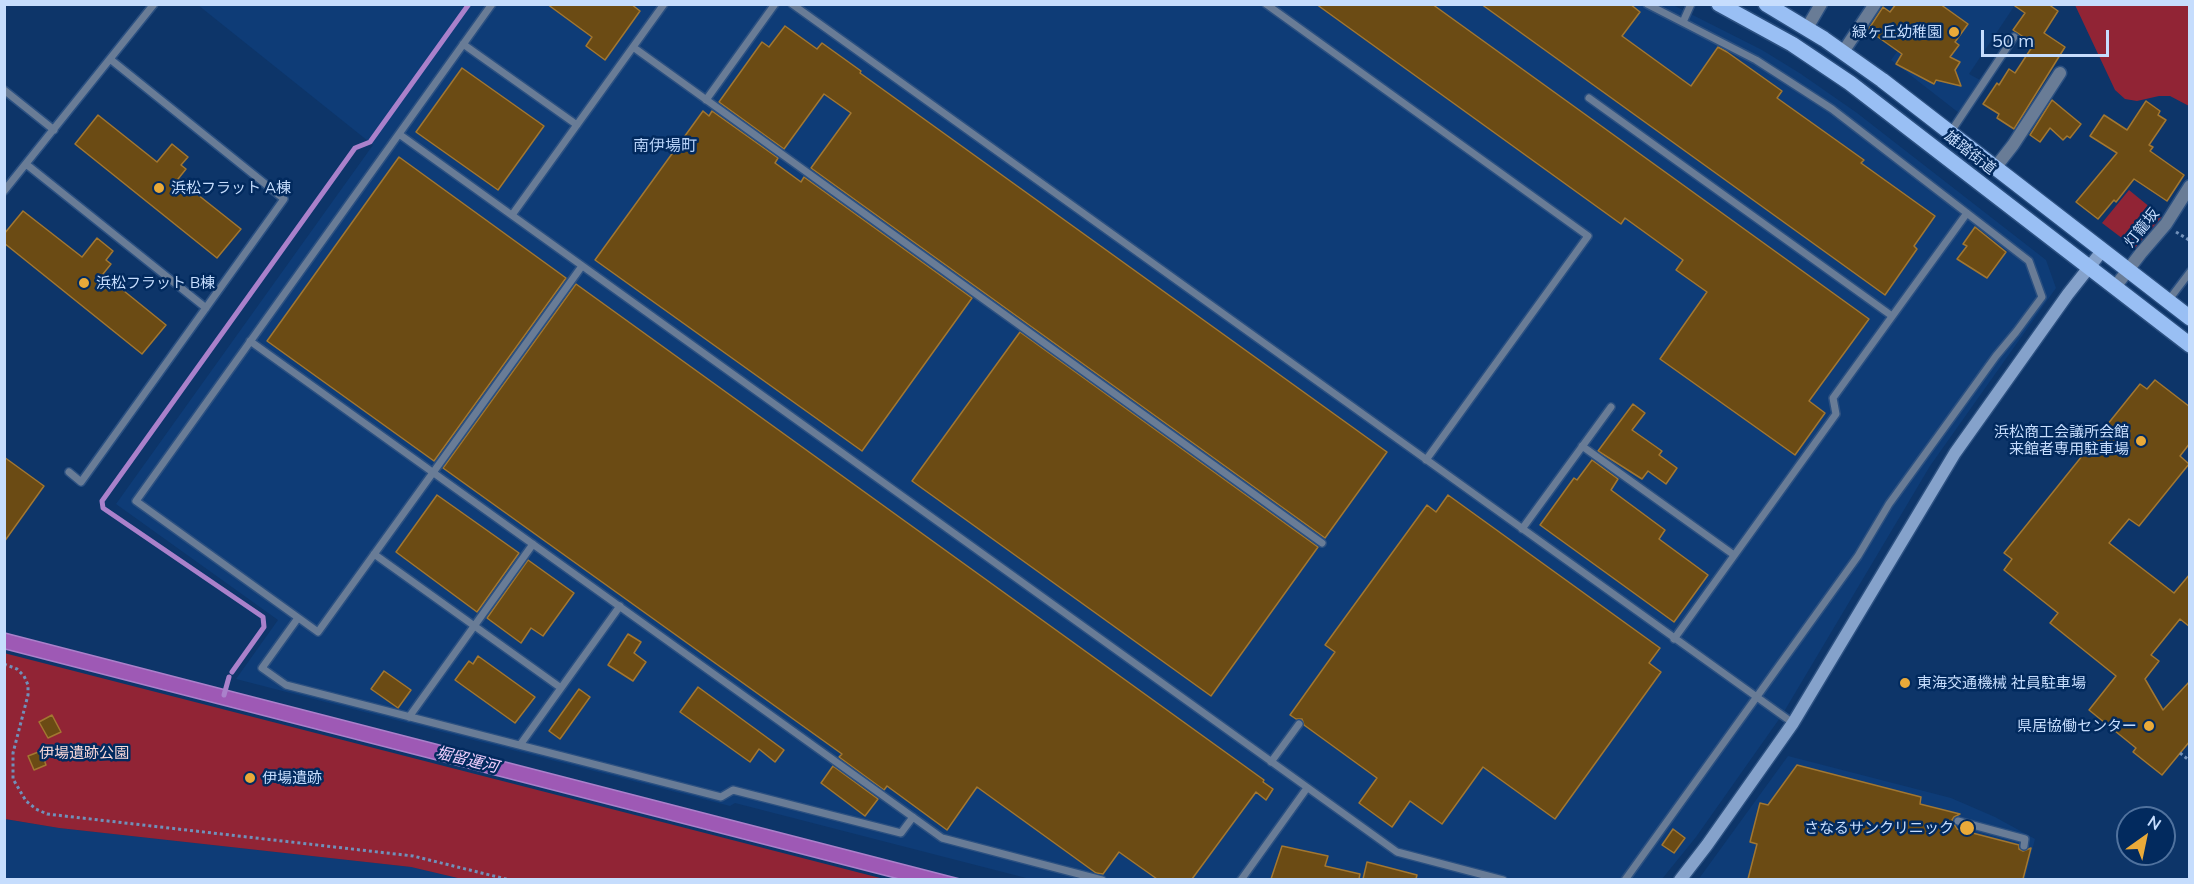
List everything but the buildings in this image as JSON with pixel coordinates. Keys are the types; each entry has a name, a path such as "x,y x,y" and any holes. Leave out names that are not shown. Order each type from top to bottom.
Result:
{"main road":[{"name":"雄踏街道","path":"1719,4 1772,32 1851,83 2190,345"},
{"name":"雄踏街道","path":"1766,4 1842,52 2190,318"}],"street":[{"path":"1807,28 1821,4"},
{"path":"1842,52 1875,4"},
{"path":"1995,168 2013,145 2060,73"},
{"name":"灯籠坂","path":"2115,287 2166,224 2190,186"},
{"path":"1680,879 1707,845 1793,723 1947,465 2103,251"}],"lane":[{"path":"4,191 154,4"},
{"path":"492,4 136,501 318,632 582,266"},
{"path":"512,215 662,7 652,4"},
{"path":"706,100 775,4"},
{"path":"792,4 1793,723"},
{"path":"1266,4 1588,236 1426,460"},
{"path":"1625,879 1858,556 1895,495 2042,297 2030,261 1814,96 1756,60 1647,4"},
{"path":"1683,22 1691,4"},
{"path":"1950,133 2014,38"},
{"path":"464,44 577,125"},
{"path":"633,47 1322,543"},
{"path":"69,472 81,482 284,199 110,59"},
{"path":"4,90 54,130"},
{"path":"1589,98 1892,316"},
{"path":"399,134 1397,852 1503,879"},
{"path":"26,164 206,308"},
{"path":"1674,639 1836,414 1833,398 1966,213"},
{"path":"2168,301 2190,272"},
{"path":"250,341 942,838 1102,879"},
{"path":"1522,530 1611,406"},
{"path":"1582,446 1734,555"},
{"path":"409,717 533,544"},
{"path":"374,554 561,688"},
{"path":"520,745 620,606"},
{"path":"298,618 262,668 285,685 721,797 733,790 901,833 913,817"},
{"path":"1271,762 1299,724"},
{"path":"1241,879 1307,788"},
{"path":"1958,821 2025,839 2024,846"}],"path":[{"path":"2175,231 2189,240"},
{"path":"4,664 17,669 24,676 28,685 28,695 13,753 14,779 26,801 47,814 413,856 510,879"},
{"path":"2186,757 2190,752"},
{"path":"2180,753 2190,761"}],"shaded area":[{"path":"198,5 1673,5 1762,50 1857,113 2046,260 2056,288 1930,466 1782,715 1696,837 1662,879 1030,879 735,803 730,806 236,679 278,620 116,504 373,145"},
{"name":"緑ヶ丘幼稚園","path":"1931,5 2015,5 1969,74 1980,80 1959,113 1891,60"},
{"path":"1788,756 1951,798 1995,817 2035,839 2025,879 1698,880"},
{"path":"4,819 59,828 411,867 462,879 5,879"}],"green space":[{"path":"2075,5 2189,5 2189,106 2170,96 2137,101 2125,99 2115,90"},
{"path":"2129,190 2162,217 2135,248 2102,223"},
{"name":"伊場遺跡公園","path":"4,653 884,879 462,879 411,867 59,828 5,819"}],"water":[{"name":"堀留運河","path":"5,633 960,879 899,879 5,649"}],"waterway":[{"path":"232,672 264,627 263,617 103,508 102,501 355,148 370,142 469,4"},
{"path":"224,695 229,677"}],"place":[{"name":"緑ヶ丘幼稚園","path":"1954,32"},
{"name":"浜松フラット A棟","path":"159,188"},
{"name":"浜松フラット B棟","path":"84,283"},
{"name":"浜松商工会議所会館 来館者専用駐車場","path":"2141,441"},
{"name":"東海交通機械 社員駐車場","path":"1905,683"},
{"name":"県居協働センター","path":"2149,726"},
{"name":"伊場遺跡","path":"250,778"},
{"name":"さなるサンクリニック","path":"1967,828"}],"district":[{"name":"南伊場町","path":"665,146"}]}
